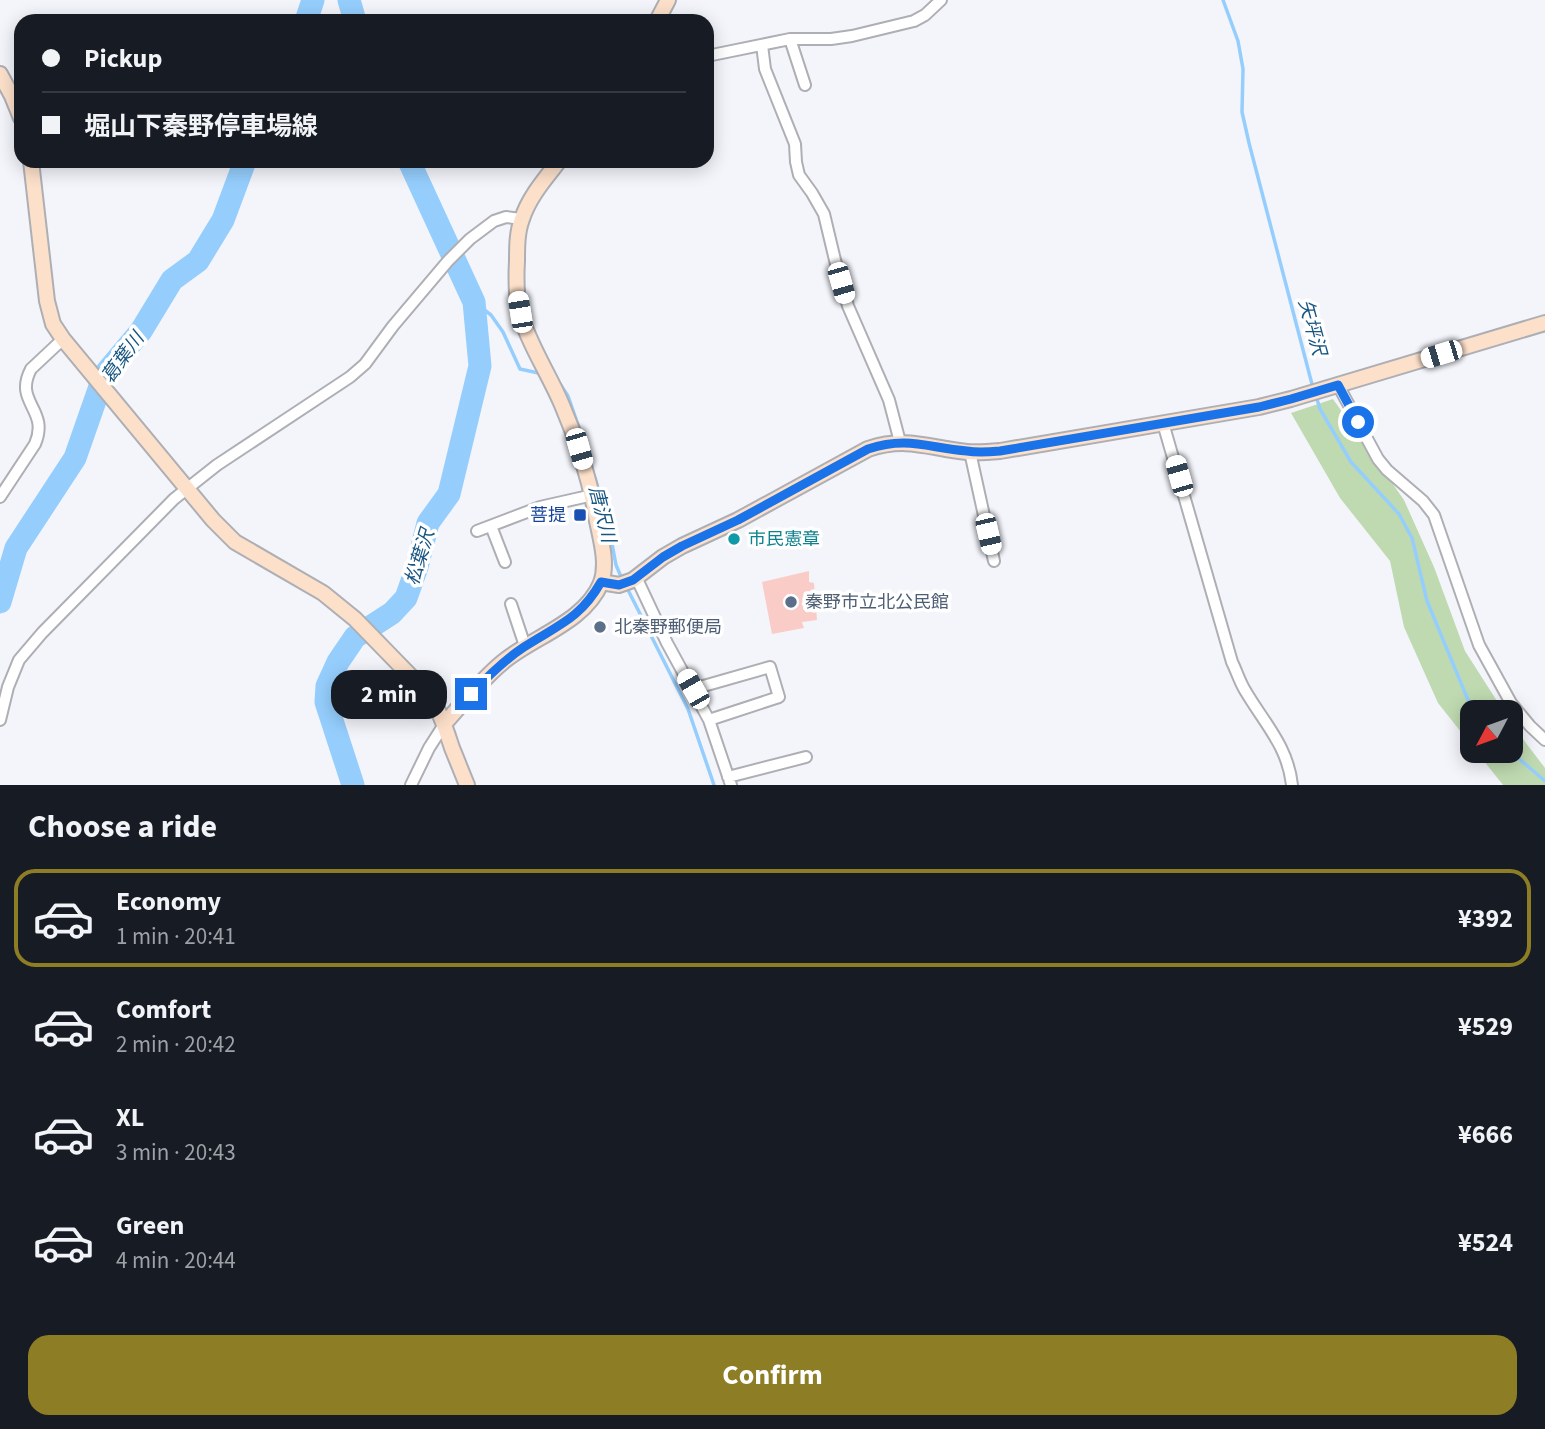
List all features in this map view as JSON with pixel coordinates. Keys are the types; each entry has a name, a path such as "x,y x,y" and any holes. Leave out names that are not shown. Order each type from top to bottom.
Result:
{"street":[{"path":"714,55 790,39 852,36 914,21 925,16 941,0"},
{"path":"790,39 805,85"},
{"path":"762,45 765,69 795,144 799,175 813,192 824,214 848,306 889,400 900,442"},
{"path":"0,74 14,101"},
{"path":"32,168 47,301 53,324 63,340 186,489 235,542 323,593 360,624 425,691 435,703 445,723 467,785"},
{"path":"411,785 445,723 490,673 525,646 578,614 592,599 601,582 604,561 593,495 579,449 549,376 526,332 516,289 517,243 521,219 554,168"},
{"path":"0,720 8,687 19,660 42,633 174,499 216,465 365,364 393,326 470,239 494,221 506,217 521,219"},
{"path":"601,582 629,581 673,551 738,520 868,449 884,444 919,443 970,452 1000,451 1259,407 1545,323"},
{"path":"0,497 39,435 40,423 26,395 28,375 31,369 63,340"},
{"path":"1338,385 1378,459 1423,501 1434,515 1479,645 1511,703 1545,740"},
{"path":"1163,423 1233,662 1244,690 1282,747 1291,770 1293,785"},
{"path":"970,452 994,561"},
{"path":"477,531 540,507 593,495"},
{"path":"491,526 505,562"},
{"path":"629,581 709,720 729,781 806,757"},
{"path":"511,604 525,646"},
{"path":"693,689 770,667 779,697 709,720"}],"green space":[{"path":"1333,399 1404,500 1434,567 1465,651 1496,700 1460,700 1460,731 1438,703 1404,627 1390,561 1340,498 1291,413"},
{"path":"1523,739 1545,768 1545,785 1503,785 1486,763 1523,763"}],"building":[{"name":"秦野市立北公民館","path":"809,571 809,582 814,583 817,620 802,622 804,628 772,634 762,582"}],"waterway":[{"name":"葛葉川","path":"308,14 313,0"},
{"name":"唐沢川","path":"349,0 353,14"},
{"name":"矢坪沢","path":"1223,0 1238,41 1243,69 1242,112 1249,143 1313,388"},
{"name":"葛葉川","path":"0,602 16,548 75,458 104,375 141,331 172,280 198,261 223,220 242,168"},
{"name":"松葉沢","path":"353,785 326,702 327,686 338,662 355,637 392,613 406,598 428,523 449,494 480,366 474,302 412,168"},
{"name":"唐沢川","path":"474,302 491,315 503,332 520,369 543,374"},
{"name":"唐沢川","path":"558,381 568,396 585,445"},
{"name":"矢坪沢","path":"1316,396 1320,409 1351,462 1399,514 1412,538 1427,601 1468,700"},
{"name":"唐沢川","path":"590,462 622,579"},
{"name":"唐沢川","path":"626,586 688,709 714,785"},
{"name":"矢坪沢","path":"1523,762 1545,781"}],"place":[{"name":"菩提","path":"580,515"},
{"name":"市民憲章","path":"734,539"},
{"name":"秦野市立北公民館","path":"791,602"},
{"name":"北秦野郵便局","path":"600,627"}],"route":[{"path":"471,694 505,660 578,614 592,599 601,582 619,585 633,580 682,546 738,520 868,449 884,444 919,443 970,452 1000,451 1259,407 1338,385 1358,422"}]}
